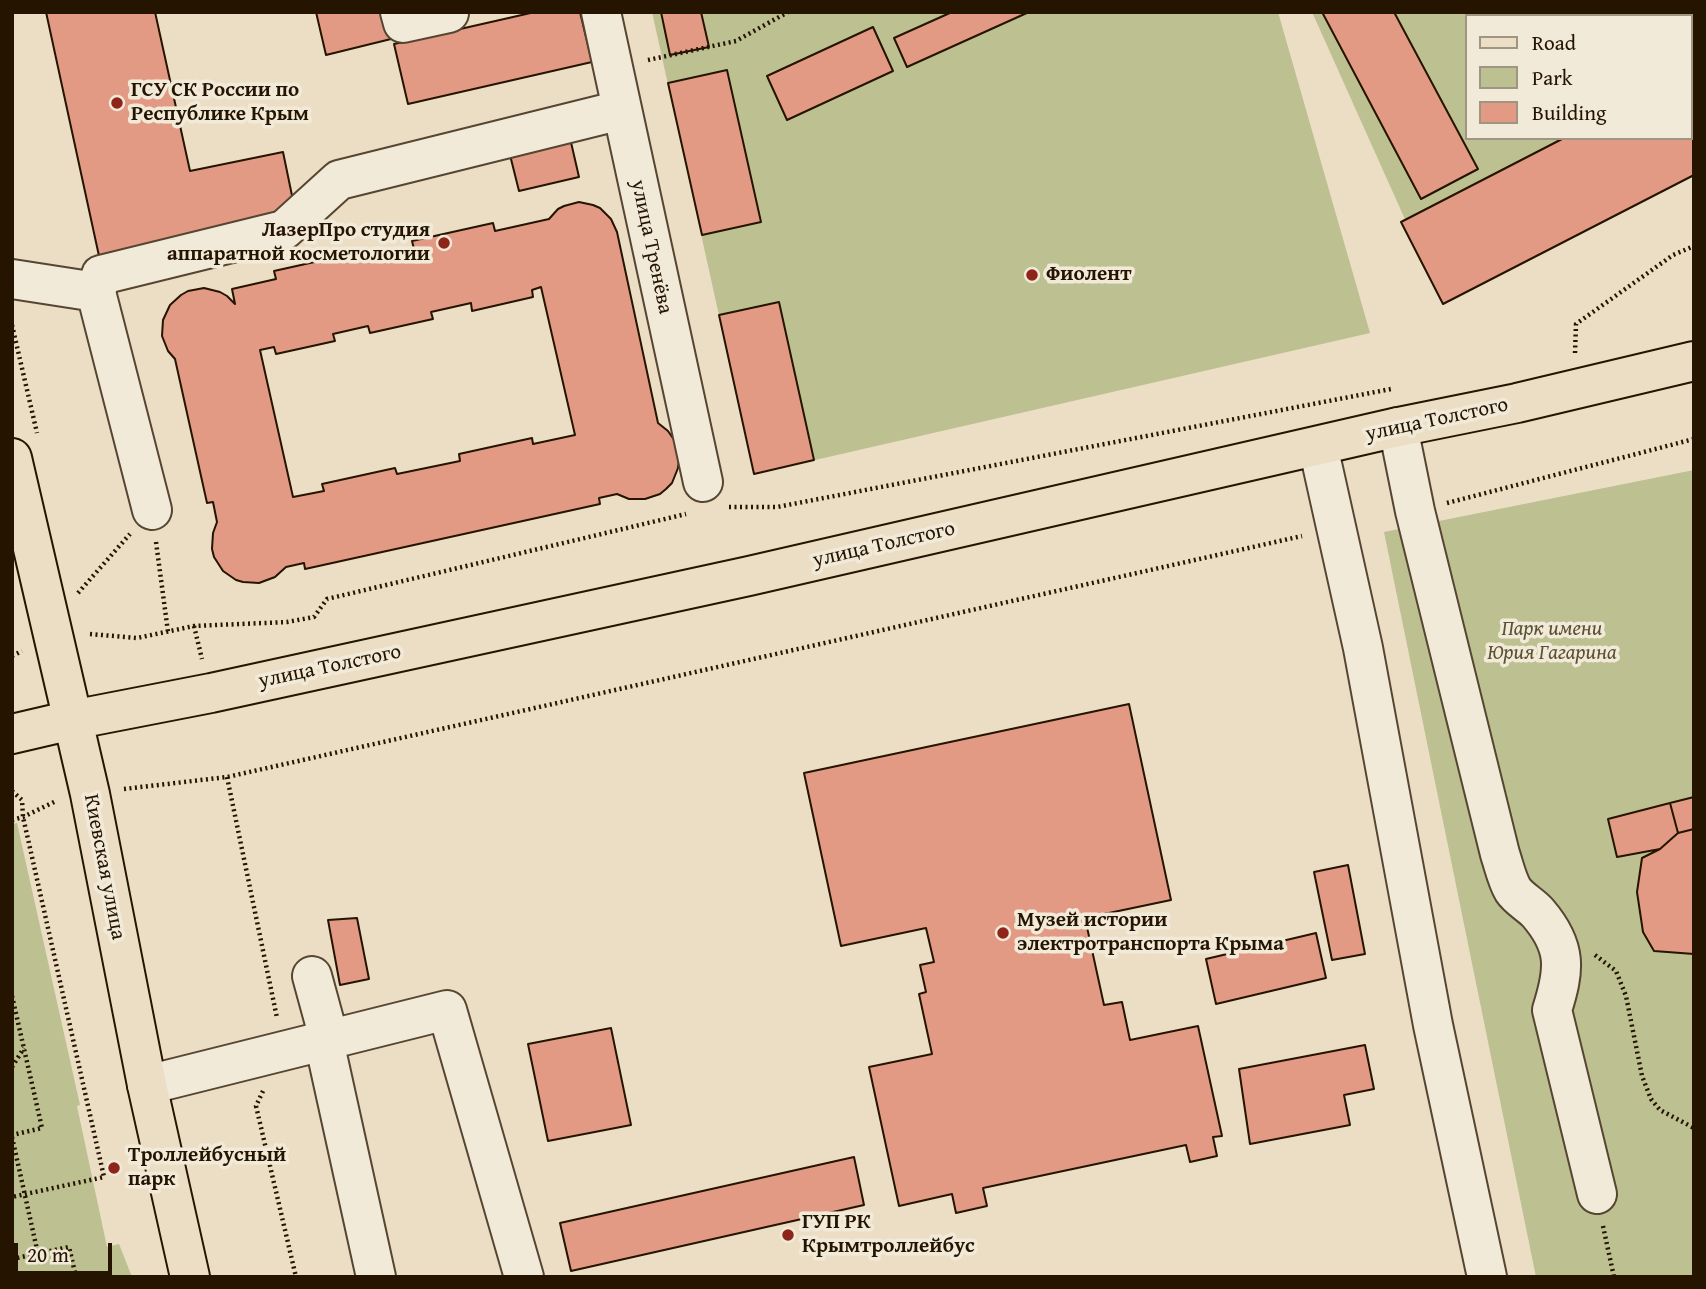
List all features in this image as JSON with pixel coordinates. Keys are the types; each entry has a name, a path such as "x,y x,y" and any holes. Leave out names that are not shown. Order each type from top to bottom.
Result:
{"main road":[{"name":"улица Толстого","path":"12,734 749,576 1694,361"},
{"name":"Киевская улица","path":"25,446 72,720 90,794 147,1085 190,1277"}],"street":[{"path":"400,12 402,23 449,13"},
{"name":"улица Тренёва","path":"601,12 706,500"},
{"path":"152,510 96,292 101,275 284,230 339,180 621,110"},
{"path":"12,278 96,292"},
{"path":"1398,427 1500,854 1514,891 1536,911 1557,941 1575,952 1562,970 1552,1010 1597,1194"},
{"path":"1318,446 1363,648 1433,1025 1487,1277"},
{"path":"312,976 327,1031 324,1041 376,1277"},
{"path":"147,1085 447,1010 524,1277"}],"path":[{"path":"612,67 736,41 788,12"},
{"path":"1575,354 1576,324 1673,255 1694,246"},
{"path":"12,325 25,446"},
{"path":"89,634 137,638 194,626 287,622 314,618 327,599 706,500 777,507 1396,388"},
{"path":"1416,511 1694,439"},
{"path":"152,510 168,632"},
{"path":"71,583 74,597 152,510"},
{"path":"128,789 227,778 1337,528"},
{"path":"227,778 284,1051"},
{"path":"12,791 22,800 23,817 104,1177 12,1197"},
{"path":"1575,952 1616,971 1626,996 1642,1076 1651,1099 1660,1110 1694,1128"},
{"path":"12,996 42,1128 12,1136 38,1254"},
{"path":"12,1067 24,1048"},
{"path":"256,1106 296,1277"},
{"path":"1597,1194 1614,1277"},
{"path":"12,1259 69,1247 76,1277"},
{"path":"12,1269 24,1277"}],"green space":[{"name":"Фиолент","path":"652,12 1278,12 1370,333 754,474"},
{"path":"1312,12 1649,12 1650,14 1464,14 1464,140 1690,140 1694,175 1443,304"},
{"name":"Парк имени Юрия Гагарина","path":"1694,470 1694,1277 1536,1277 1384,532"},
{"path":"17,823 80,1105 77,1106 107,1247 119,1244 132,1277 12,1277 12,824"}],"building":[{"path":"46,12 155,12 190,171 283,152 296,215 99,256"},
{"path":"316,12 384,12 391,39 326,55"},
{"path":"535,12 580,12 592,62 408,104 394,44"},
{"path":"661,12 701,12 709,47 670,55"},
{"path":"952,12 1029,12 907,67 894,38"},
{"path":"1322,12 1394,12 1478,169 1421,199"},
{"path":"1547,12 1610,14 1548,14"},
{"path":"873,27 893,71 787,120 767,76"},
{"path":"727,70 761,222 702,235 668,83"},
{"path":"1692,90 1694,93 1694,175 1443,304 1401,222 1560,140 1692,140"},
{"path":"570,138 579,177 519,191 509,151"},
{"path":"579,202 600,208 611,219 617,232 658,423 677,444 678,468 672,483 660,494 645,499 629,499 617,494 599,498 600,504 305,569 304,563 286,567 275,577 259,583 236,580 223,571 212,549 217,522 213,502 207,503 175,359 168,351 162,336 163,320 170,305 188,291 204,288 220,292 235,304 232,289 276,279 274,271 355,253 356,261 414,249 412,241 493,223 495,231 549,219 564,206","holes":["541,287 575,435 533,444 532,438 459,454 460,461 397,474 395,468 322,484 324,491 293,497 260,350 274,347 276,354 335,341 333,334 368,326 370,333 433,319 431,312 471,303 472,311 533,297 532,290"]},
{"path":"779,302 814,460 754,474 719,315"},
{"path":"1129,704 1171,900 1085,918 1104,1005 1122,1002 1130,1040 1198,1026 1222,1136 1213,1137 1217,1156 1190,1162 1186,1145 983,1188 987,1206 956,1213 952,1194 899,1206 869,1067 932,1054 919,994 926,992 920,965 934,962 926,928 841,946 804,773"},
{"path":"1694,797 1694,829 1678,833 1670,803"},
{"path":"1670,803 1678,833 1660,849 1617,857 1608,819"},
{"path":"1694,829 1694,954 1654,951 1643,932 1637,892 1642,858 1660,849 1678,833"},
{"path":"1348,865 1365,954 1332,960 1314,872"},
{"path":"357,918 369,979 340,985 328,920"},
{"path":"1316,933 1326,978 1216,1004 1206,959"},
{"path":"611,1028 631,1125 548,1141 528,1044"},
{"path":"1365,1045 1374,1089 1344,1095 1350,1125 1250,1144 1239,1069"},
{"path":"854,1157 864,1205 571,1271 560,1223"}],"place":[{"name":"ГСУ СК России по Республике Крым","path":"117,103"},
{"name":"ЛазерПро студия аппаратной косметологии","path":"444,243"},
{"name":"Фиолент","path":"1032,275"},
{"name":"Музей истории электротранспорта Крыма","path":"1003,933"},
{"name":"Троллейбусный парк","path":"114,1168"},
{"name":"ГУП РК Крымтроллейбус","path":"788,1235"}]}
